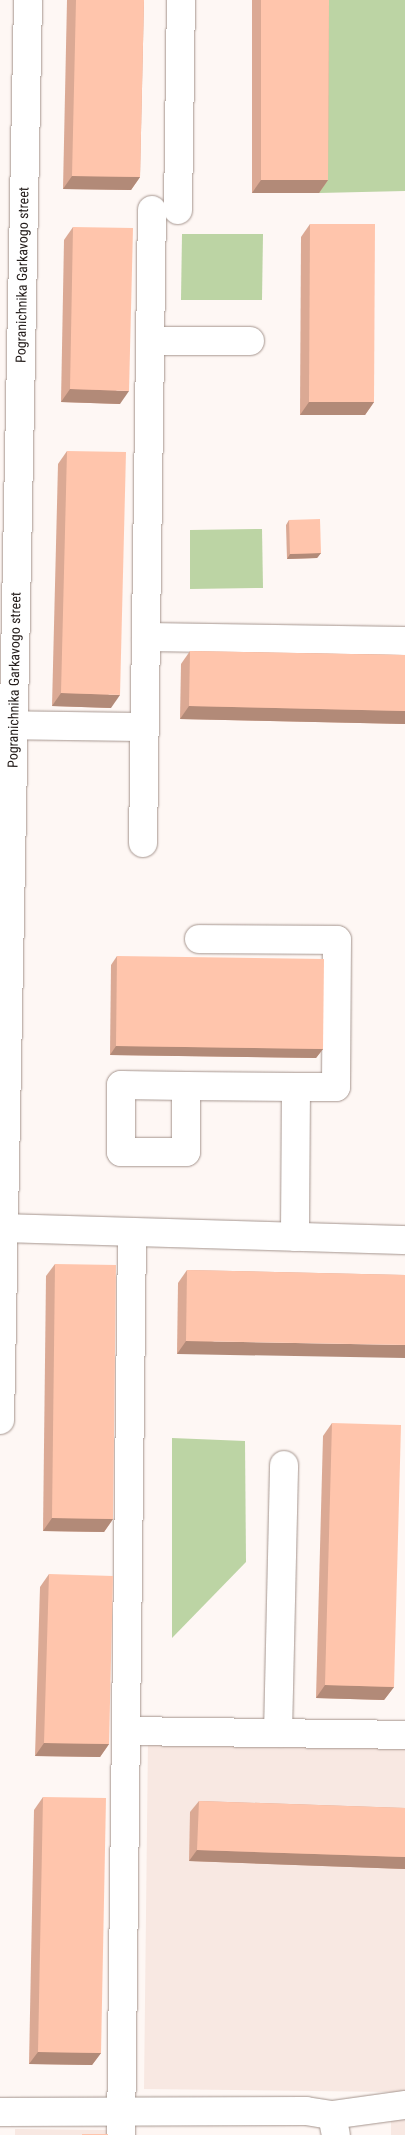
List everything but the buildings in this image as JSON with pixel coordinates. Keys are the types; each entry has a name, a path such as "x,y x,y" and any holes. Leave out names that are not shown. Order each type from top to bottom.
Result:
{"street":[{"name":"Pogranichnika Garkavogo street","path":"0,1420 7,721 28,0"},
{"path":"143,843 150,341 165,210 181,0"},
{"path":"150,341 250,341"},
{"path":"146,637 405,641"},
{"path":"7,721 144,728"},
{"path":"186,1086 336,1087 337,940 199,939"},
{"path":"295,1237 296,1087"},
{"path":"2,1228 405,1240"},
{"path":"121,2123 132,1232"},
{"path":"278,1733 284,1465"},
{"path":"126,1731 405,1735"},
{"path":"0,2112 121,2123 306,2111 334,2125 405,2105"}],"shaded area":[{"path":"148,1739 405,1742 405,2135 391,2135 391,2092 144,2089"},
{"path":"15,2129 114,2130 113,2135 15,2135"}],"green space":[{"path":"320,0 405,0 405,191 319,193"},
{"path":"182,234 263,234 262,300 181,300"},
{"path":"262,529 263,588 190,589 190,530"},
{"path":"172,1438 245,1441 246,1562 172,1638"}]}
